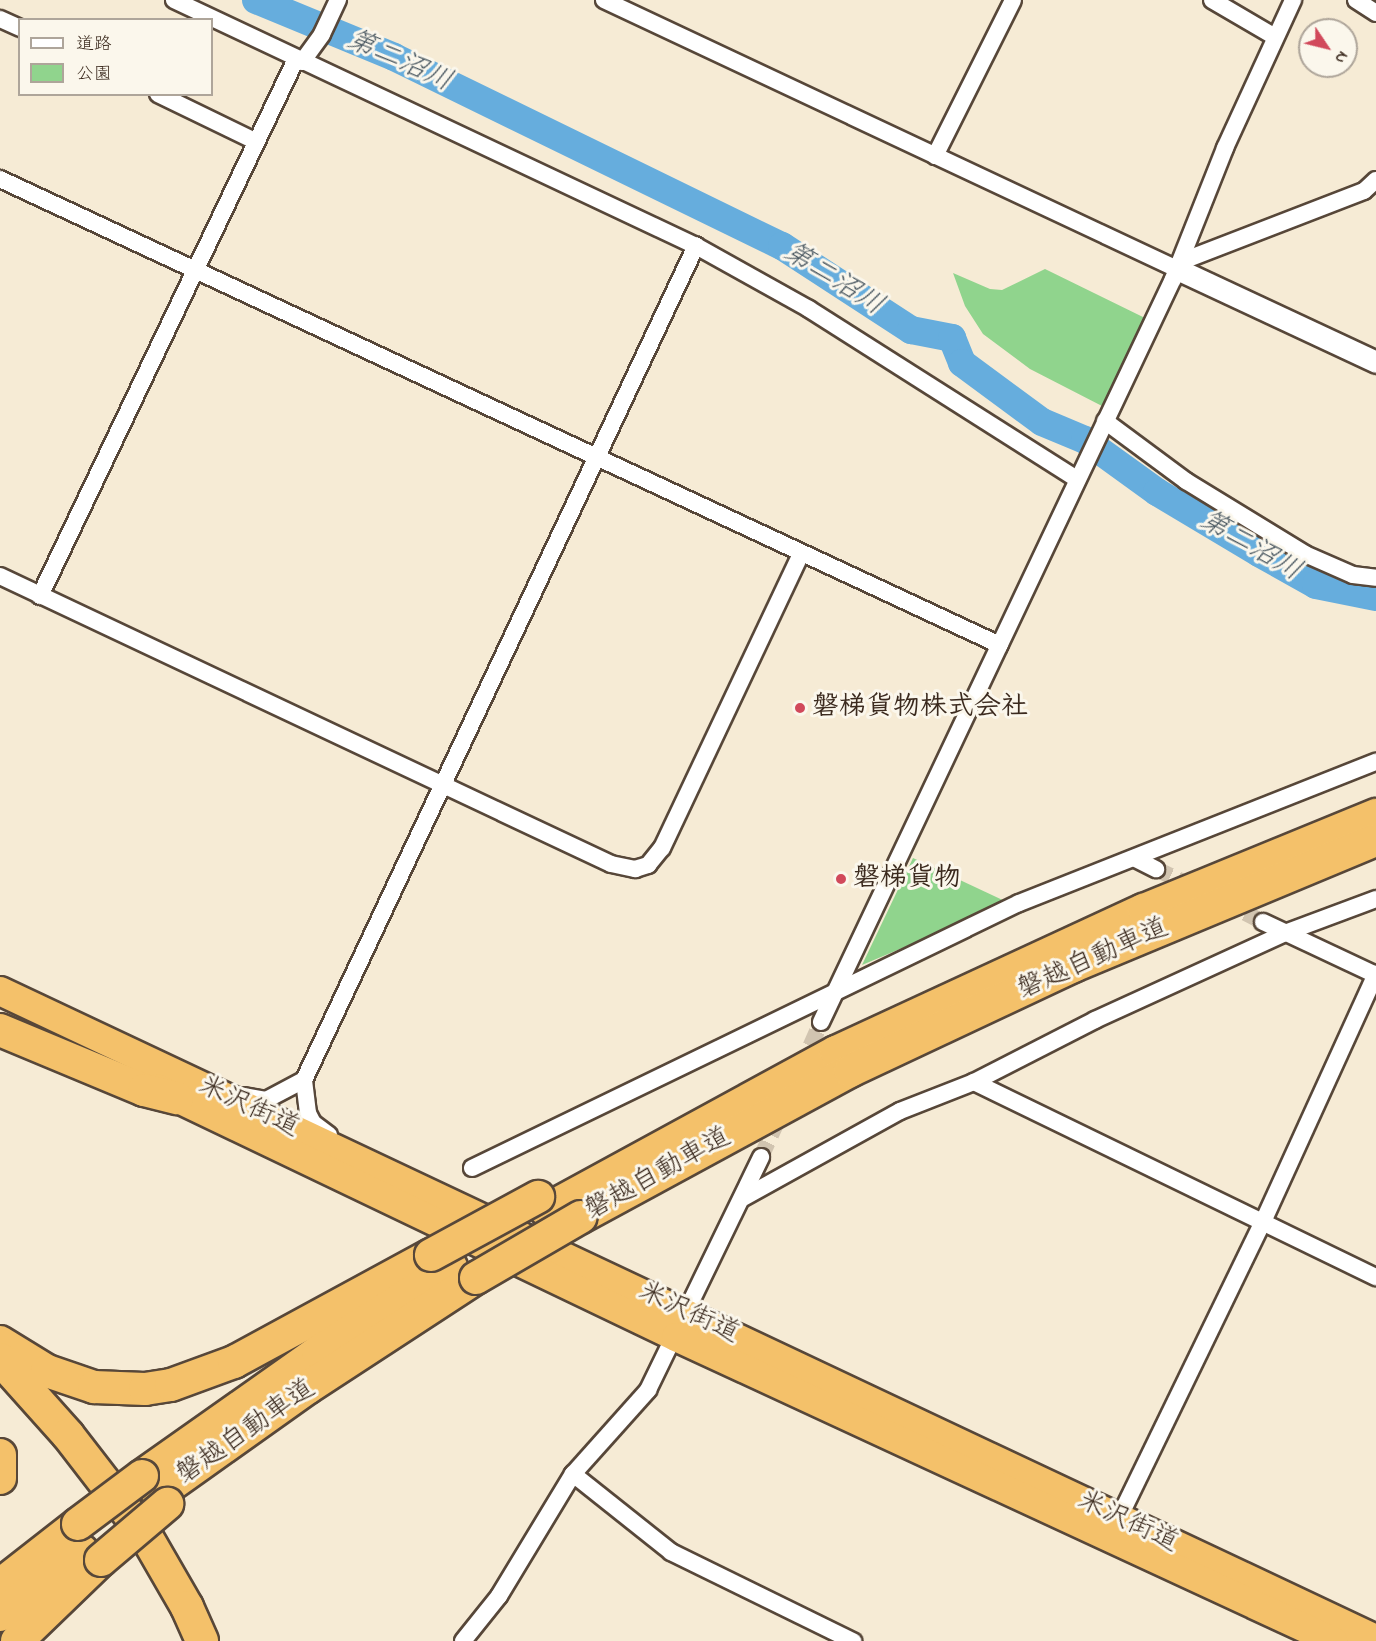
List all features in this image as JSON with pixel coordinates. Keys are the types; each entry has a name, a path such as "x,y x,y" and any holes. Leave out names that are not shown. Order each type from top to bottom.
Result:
{"highway":[{"name":"磐越自動車道","path":"0,1615 156,1491 318,1352 453,1267 542,1204 846,1047 1072,941 1376,815"},
{"name":"磐越自動車道","path":"156,1491 307,1388 453,1267 581,1217 860,1066 1073,966 1376,840"},
{"name":"米沢街道","path":"0,991 190,1091 682,1325 1333,1641"},
{"name":"米沢街道","path":"0,1014 436,1195 682,1325 1119,1518 1376,1639"},
{"path":"0,1030 144,1090 190,1091"},
{"path":"0,1342 47,1371 94,1387 145,1389 171,1384 234,1362 453,1267"},
{"path":"0,1359 69,1435 146,1536 187,1607 202,1641"},
{"path":"0,1381 54,1438 135,1545 186,1641"},
{"path":"0,1455 0,1478"},
{"path":"17,1641 89,1543 156,1491"},
{"name":"磐越自動車道","path":"0,1585 89,1543"}],"street":[{"path":"174,0 212,18"},
{"path":"40,596 197,269 255,141 299,60 324,29 338,0"},
{"path":"604,0 935,156 1179,266 1376,362"},
{"path":"935,156 1013,0"},
{"path":"1212,0 1275,37"},
{"path":"821,1022 1179,266 1275,37 1293,0"},
{"path":"1356,0 1376,13"},
{"path":"0,19 18,27"},
{"path":"213,19 696,246 809,309 1077,479"},
{"path":"162,96 255,141"},
{"path":"0,179 197,269 597,460 1000,645"},
{"path":"1179,266 1354,195 1376,180"},
{"path":"436,1195 424,1179 313,1124 304,1099 304,1080 445,785 696,246"},
{"path":"1102,425 1186,481 1305,554 1353,575 1376,578"},
{"path":"0,576 611,864 641,869 662,848 801,554"},
{"path":"472,1168 1019,903 1376,762"},
{"path":"1134,858 1156,869"},
{"path":"742,1198 900,1111 974,1082 1095,1020 1285,933 1376,899"},
{"path":"1119,1518 1262,1224 1376,975 1263,922"},
{"path":"190,1091 219,1084 244,1096 266,1100 304,1080"},
{"path":"974,1082 1262,1224 1376,1277"},
{"path":"463,1641 499,1596 573,1474 648,1390 682,1325 761,1157"},
{"path":"573,1474 671,1552 833,1637 853,1641"}],"green space":[{"path":"1045,269 1145,318 1102,406 1030,369 983,334 965,306 953,273 990,289 1002,290"},
{"path":"913,858 1009,903 862,965"}],"waterway":[{"name":"第二沼川","path":"256,0 394,57 782,246 911,330 952,338 962,363 1042,422 1085,440 1157,492 1259,553 1316,585 1376,597"}],"tunnel":[{"path":"1156,869 1198,889"},
{"path":"1224,902 1263,922"},
{"path":"801,1068 821,1022"},
{"path":"761,1157 782,1111"}],"place":[{"name":"磐梯貨物株式会社","path":"800,708"},
{"name":"磐梯貨物","path":"841,879"}]}
